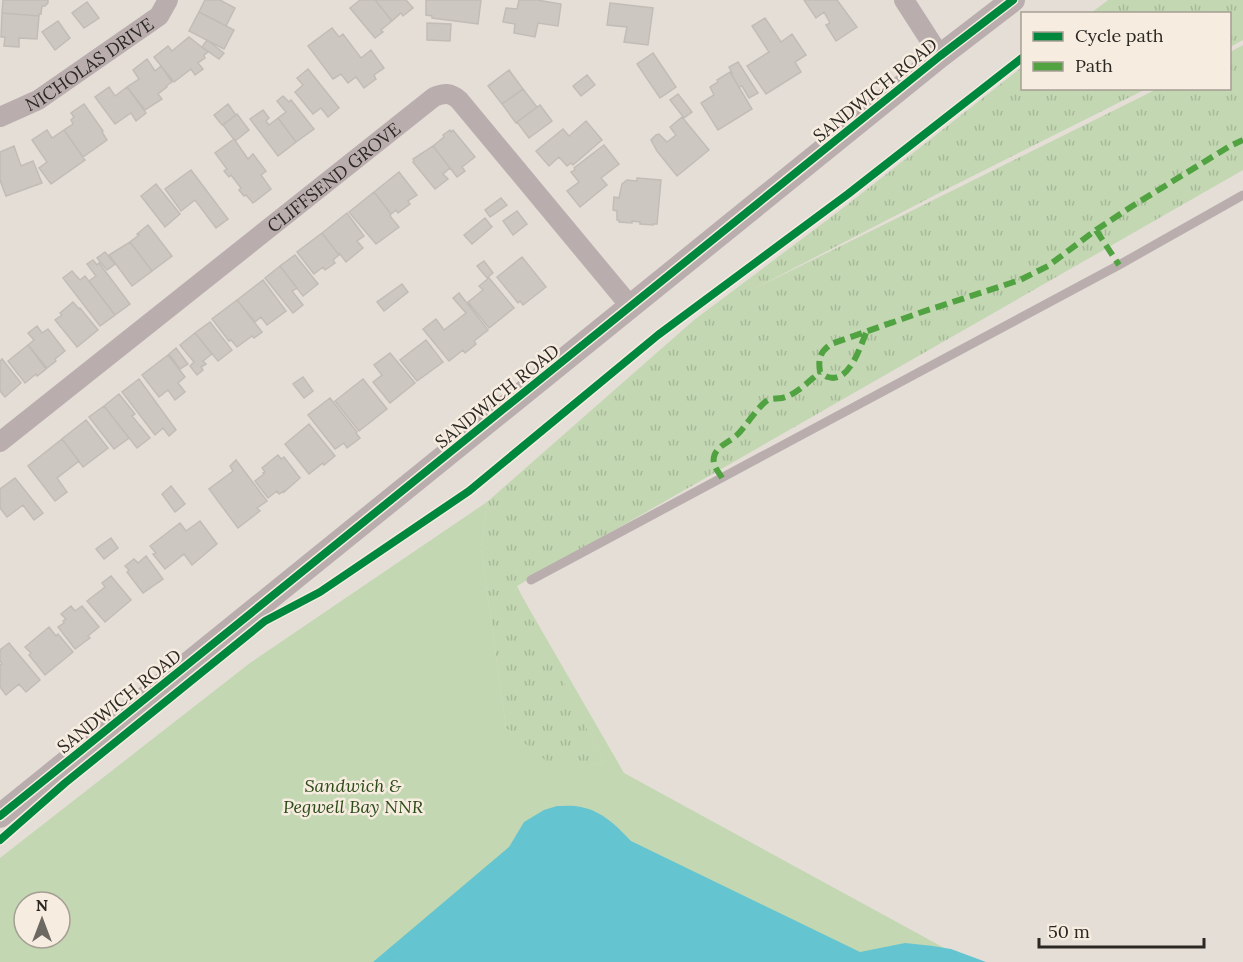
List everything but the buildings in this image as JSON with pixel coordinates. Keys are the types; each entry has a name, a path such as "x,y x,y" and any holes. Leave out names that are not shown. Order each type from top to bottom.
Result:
{"street":[{"name":"NICHOLAS DRIVE","path":"0,117 38,100 159,16 168,0"},
{"path":"904,0 940,56"},
{"name":"SANDWICH ROAD","path":"0,816 940,56 1013,0"},
{"name":"CLIFFSEND GROVE","path":"0,442 440,94 448,93 459,100 631,307"}],"lane":[{"path":"531,580 1119,265 1243,195"}],"green space":[{"path":"1108,0 1243,0 1243,40 1231,46 1231,12 1092,12"},
{"path":"1243,45 1243,170 517,586 604,763 555,769 506,728 481,548 487,502 694,320 847,205 1021,68 1021,90 1144,90 746,293 1155,90 1231,90 1231,51"},
{"name":"Sandwich & Pegwell Bay NNR","path":"487,502 481,548 506,728 555,768 604,763 516,586 624,773 970,962 0,962 0,858 250,663"}],"water":[{"path":"557,806 578,806 596,812 615,825 631,841 860,952 905,943 951,949 986,962 373,962 509,847 524,822 544,810"}],"marked path":[{"path":"866,333 848,370 835,378 820,372 821,356 831,344 1020,280 1048,266 1134,205 1243,140"},
{"path":"1096,230 1119,265"},
{"path":"722,478 714,463 717,450 737,435 764,403 770,399 792,394 820,372"}],"cycle path":[{"path":"0,816 940,56 1013,0"},
{"path":"0,840 65,783 265,621 320,592 469,491 658,335 848,194 1021,59"}]}
